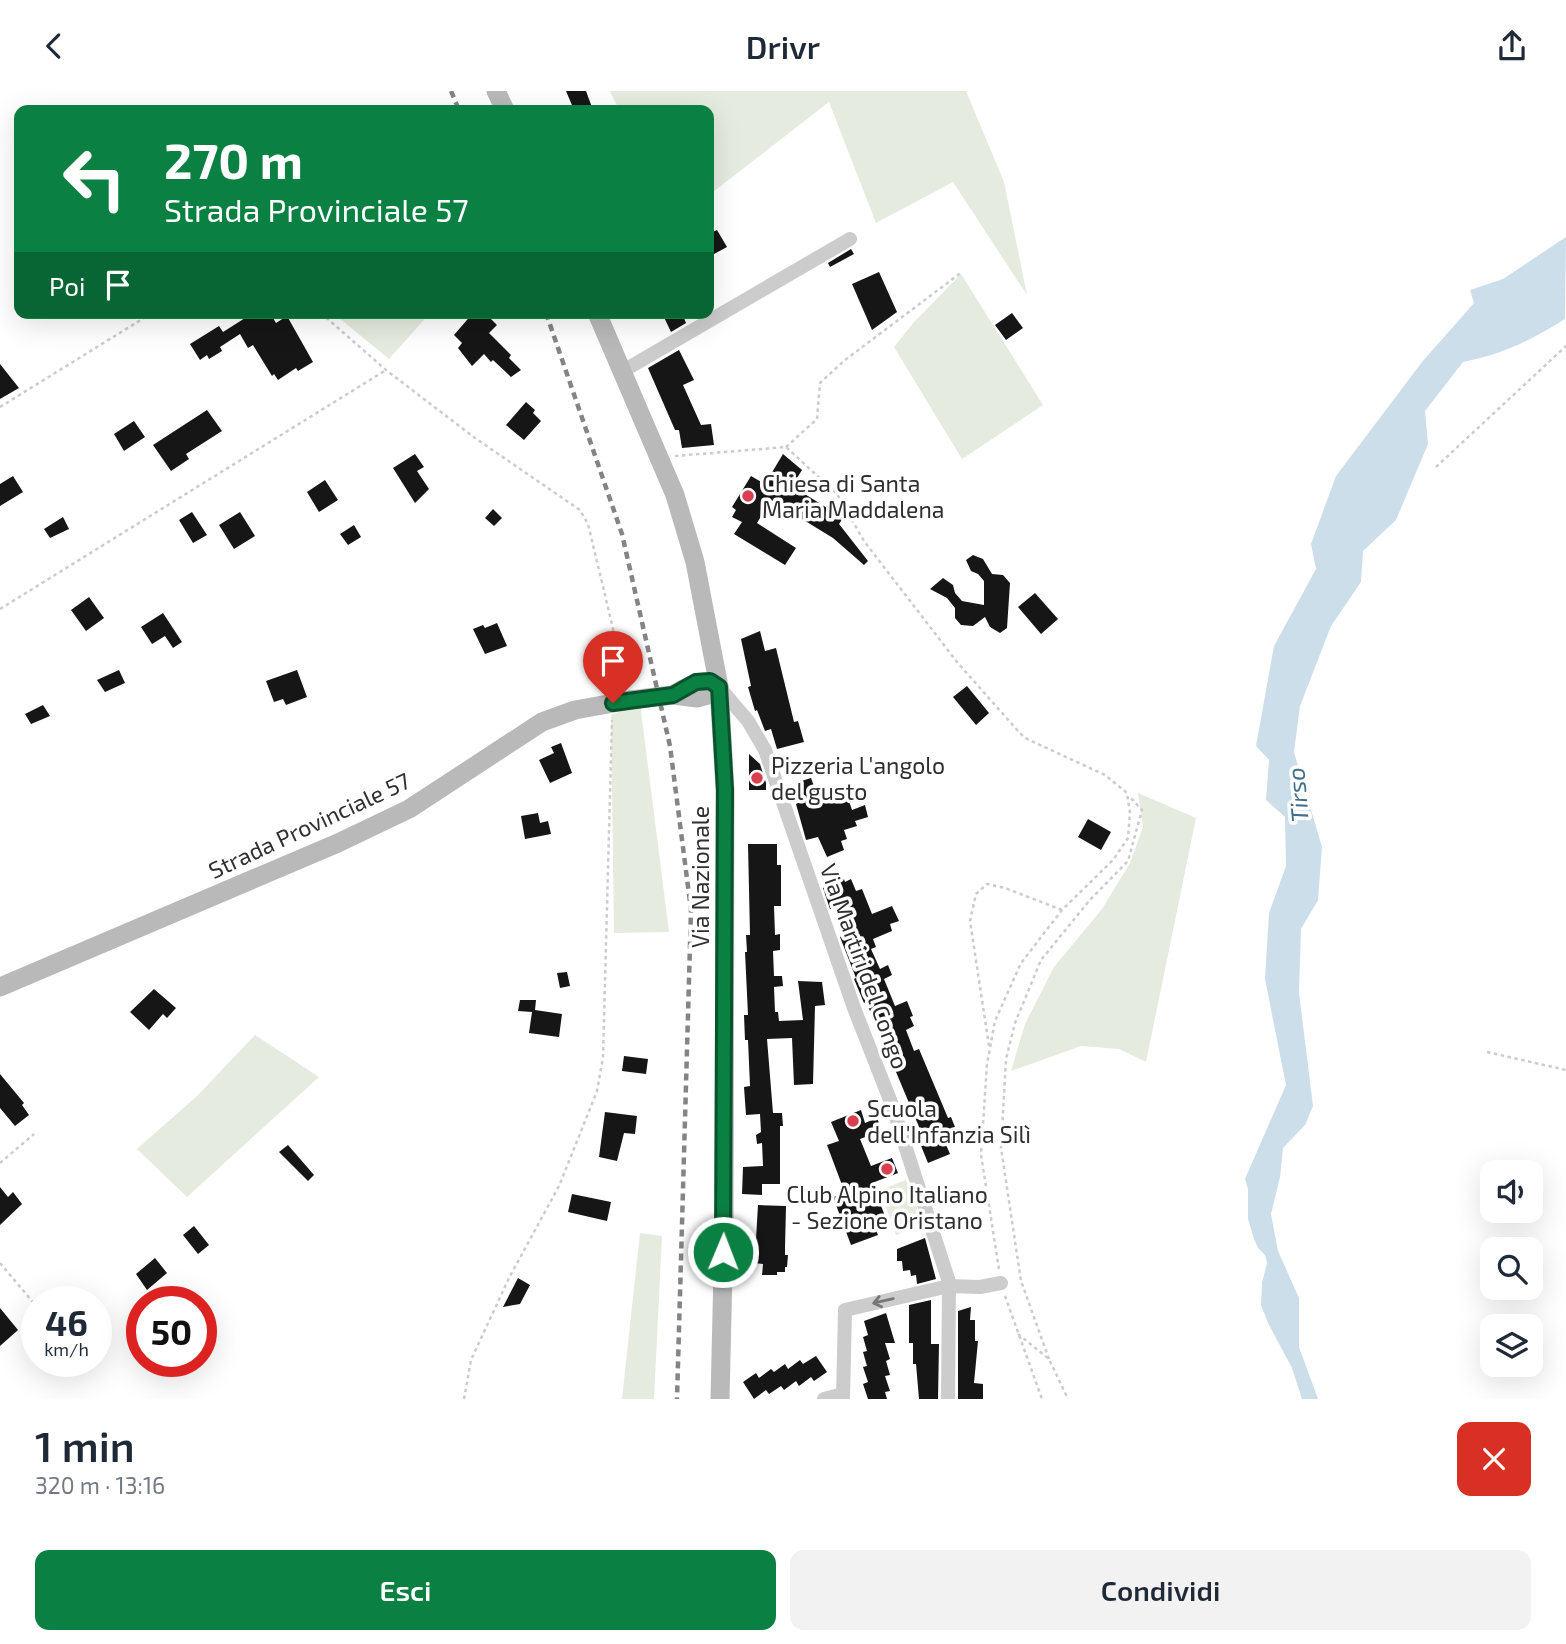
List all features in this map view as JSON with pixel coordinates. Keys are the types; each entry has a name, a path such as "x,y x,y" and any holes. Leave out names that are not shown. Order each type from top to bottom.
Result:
{"main road":[{"name":"Via Nazionale","path":"600,319 675,495 695,562 719,687 725,790 724,1228 720,1399"},
{"path":"696,690 704,671 710,639"},
{"path":"696,690 710,681 719,687"},
{"name":"Strada Provinciale 57","path":"0,987 338,843 409,809 542,722 575,710 696,690"},
{"path":"696,690 710,716 712,751 725,790"}],"street":[{"path":"714,318 850,239"},
{"path":"622,371 712,319"},
{"name":"Via Martiri del Congo","path":"719,687 748,721 765,750 854,1009 891,1105 949,1286 948,1399"},
{"path":"824,1399 843,1396 845,1310 949,1286 980,1287 1001,1283"}],"path":[{"path":"661,457 786,447 817,419 820,383 845,360 962,272"},
{"path":"0,407 142,319"},
{"path":"328,319 386,370 475,438 580,510 588,524 607,610 621,701 603,1057 597,1091 559,1186 509,1278 471,1360 464,1399"},
{"path":"1436,467 1566,347"},
{"path":"0,610 386,370"},
{"path":"786,447 838,494 864,541 957,662 1017,731 1025,738 1105,775 1142,810 1128,861 1088,901 1041,960 1015,1023 1006,1059 1001,1149 1021,1281 1049,1359 1068,1399"},
{"path":"1042,1399 1001,1283 981,1155 989,1049 995,1021 1021,963 1062,910 1113,860 1128,838 1130,813 1127,793"},
{"path":"989,1049 970,921 976,894 987,884 1005,888 1062,910"},
{"path":"1488,1052 1566,1070"},
{"path":"0,1163 34,1134"},
{"path":"0,1263 21,1288"},
{"path":"1018,1333 1049,1359"}],"shaded area":[{"path":"610,91 966,91 1004,182 1027,295 953,182 876,223 829,102 714,191 714,105 617,105"},
{"path":"961,274 1043,405 962,459 894,347 914,322"},
{"path":"340,319 425,319 389,359"},
{"path":"640,703 669,932 614,933 611,715"},
{"path":"1138,793 1196,818 1146,1062 1119,1049 1081,1046 1011,1071 1025,1024 1054,967 1102,909 1130,863 1143,827"},
{"path":"255,1035 319,1077 187,1197 137,1149 197,1096"},
{"path":"906,1180 924,1225 896,1235 880,1190"},
{"path":"640,1233 662,1236 654,1399 622,1399"}],"water":[{"name":"Tirso","path":"1566,237 1565,319 1516,346 1463,362 1425,411 1428,444 1396,520 1363,551 1361,582 1331,626 1300,706 1294,752 1322,847 1318,900 1301,929 1299,993 1313,1106 1305,1125 1283,1148 1280,1177 1271,1214 1278,1251 1299,1298 1299,1347 1318,1399 1302,1399 1292,1368 1261,1305 1262,1283 1267,1263 1254,1239 1248,1219 1248,1189 1245,1179 1286,1085 1265,979 1269,913 1286,866 1285,817 1266,800 1269,760 1256,746 1274,646 1316,569 1311,544 1336,476 1422,362 1474,303 1470,290 1503,279"}],"building":[{"path":"566,91 586,91 591,105 572,105"},
{"path":"717,230 727,247 714,254 714,232"},
{"path":"851,249 854,254 830,267 828,263"},
{"path":"879,272 897,312 872,330 852,284"},
{"path":"1012,313 1023,328 1006,340 995,325"},
{"path":"244,319 274,319 276,323 289,319 313,362 298,371 296,368 278,380 274,374 272,376 253,345 248,348 240,334 220,347 222,351 209,359 207,355 200,360 190,344 219,326 223,332"},
{"path":"468,319 491,319 497,325 489,333 511,355 509,358 521,370 511,377 484,354 472,366 458,348 462,343 454,335"},
{"path":"665,319 684,319 686,323 671,332"},
{"path":"679,350 694,380 683,385 701,425 711,424 714,445 682,448 679,430 675,430 648,368"},
{"path":"0,364 19,388 0,399"},
{"path":"526,402 535,410 533,413 541,421 524,440 506,425"},
{"path":"207,410 222,431 186,454 189,459 171,471 153,445"},
{"path":"134,421 145,437 124,451 114,434"},
{"path":"415,454 424,467 417,471 429,489 415,503 393,468"},
{"path":"783,454 802,470 792,486 843,518 839,524 868,561 864,565 833,538 771,500 757,523 796,548 785,565 734,534 742,522 732,517 736,510 732,507 751,476 765,484"},
{"path":"13,476 23,492 0,506 0,484"},
{"path":"325,480 338,500 319,512 307,492"},
{"path":"493,509 502,518 494,526 485,518"},
{"path":"192,512 207,535 193,543 179,520"},
{"path":"240,512 255,536 234,549 219,525"},
{"path":"63,517 69,529 50,538 44,529"},
{"path":"354,525 361,537 348,545 340,534"},
{"path":"973,555 983,559 992,574 1003,575 1010,583 1007,628 1000,633 990,627 985,617 973,626 961,625 955,618 955,608 947,598 930,589 943,578 953,585 955,593 962,601 984,605 984,581 971,571 966,560"},
{"path":"1035,593 1058,619 1041,634 1018,607"},
{"path":"89,597 104,618 86,631 71,610"},
{"path":"163,613 182,642 173,648 165,636 152,644 141,627"},
{"path":"497,623 507,646 485,654 473,629"},
{"path":"760,631 765,651 776,648 794,722 798,721 804,742 777,749 771,729 765,731 757,710 755,711 748,687 751,686 741,639"},
{"path":"119,670 125,683 105,692 97,680"},
{"path":"297,670 307,697 286,705 283,699 274,702 266,681"},
{"path":"967,686 989,713 976,725 953,697"},
{"path":"43,705 50,716 31,724 25,714"},
{"path":"561,743 572,773 550,783 539,760 554,753 551,747"},
{"name":"Pizzeria L'angolo del gusto","path":"749,754 760,764 766,790 749,790"},
{"path":"811,778 818,797 845,789 852,810 865,805 868,817 855,821 857,826 844,830 847,839 841,841 844,850 827,857 818,837 806,840 796,804 800,802 795,783"},
{"path":"538,813 540,823 548,821 551,834 525,839 521,816"},
{"path":"1088,819 1111,832 1101,850 1078,837"},
{"path":"748,844 777,844 777,865 781,865 781,906 774,906 775,935 780,934 780,950 773,951 774,976 782,976 783,986 774,987 775,1012 778,1012 779,1021 803,1020 798,981 822,982 825,1005 815,1006 813,1084 794,1085 792,1038 767,1039 773,1113 782,1113 783,1126 780,1126 780,1184 762,1184 762,1195 742,1194 743,1167 763,1166 762,1143 757,1144 756,1135 761,1132 760,1114 746,1115 744,1087 750,1086 744,1015 748,1015 746,935 750,935"},
{"path":"844,879 845,882 851,879 856,891 862,889 872,914 892,906 899,921 890,924 892,931 873,939 876,947 871,949 880,969 888,965 892,975 884,979 895,1006 907,1001 914,1026 906,1030 914,1051 919,1049 948,1118 951,1117 955,1127 941,1133 950,1154 928,1163 917,1136 922,1134 854,979 856,978 840,937 849,933 838,906 830,909 823,888"},
{"path":"567,972 570,986 560,988 557,973"},
{"path":"154,989 176,1008 167,1018 163,1014 149,1030 130,1012"},
{"path":"520,1000 536,1000 535,1010 562,1014 559,1037 529,1033 532,1012 518,1011"},
{"path":"624,1056 648,1059 646,1074 622,1071"},
{"path":"0,1074 24,1103 22,1105 29,1115 15,1126 0,1108"},
{"path":"861,1110 865,1123 877,1118 882,1131 860,1139 871,1166 892,1158 898,1173 872,1183 887,1221 874,1226 878,1235 851,1245 833,1197 845,1193 827,1145 839,1141 831,1122"},
{"path":"605,1112 637,1116 635,1134 624,1133 617,1161 599,1157"},
{"path":"288,1145 314,1175 308,1181 279,1152"},
{"path":"0,1187 8,1197 13,1192 22,1204 0,1225"},
{"path":"572,1194 611,1202 607,1221 568,1212"},
{"path":"758,1205 786,1206 787,1267 785,1272 777,1272 777,1275 762,1275 763,1264 754,1263 755,1251 739,1251 739,1238 756,1239"},
{"path":"194,1226 209,1245 198,1254 183,1235"},
{"path":"925,1238 936,1279 917,1284 916,1275 911,1276 910,1270 903,1271 902,1261 897,1261 897,1249"},
{"path":"155,1258 167,1273 152,1286 144,1286 136,1274"},
{"path":"518,1278 530,1285 520,1304 503,1307"},
{"path":"931,1300 931,1344 939,1344 938,1399 919,1399 916,1364 913,1364 913,1343 909,1343 909,1305"},
{"path":"971,1307 970,1320 975,1320 975,1341 978,1341 974,1383 983,1384 983,1399 958,1399 958,1311"},
{"path":"0,1308 18,1330 0,1346"},
{"path":"886,1313 895,1343 885,1343 890,1359 886,1361 890,1375 885,1376 890,1391 885,1392 887,1399 868,1399 863,1384 868,1382 863,1367 867,1366 863,1352 867,1351 863,1337 868,1335 864,1321"},
{"path":"816,1356 827,1372 814,1381 811,1377 799,1386 796,1381 784,1390 781,1386 769,1394 766,1390 754,1399 743,1382 756,1373 759,1378 771,1369 774,1372 785,1364 788,1369 800,1360 803,1364"}],"railway":[{"path":"451,91 457,105"},
{"path":"548,319 622,534 670,746 691,910 677,1399"}],"place":[{"name":"Chiesa di Santa Maria Maddalena","path":"748,496"},
{"name":"Pizzeria L'angolo del gusto","path":"757,778"},
{"name":"Scuola dell'Infanzia Silì","path":"853,1121"},
{"name":"Club Alpino Italiano - Sezione Oristano","path":"887,1169"}],"route":[{"path":"613,703 673,695 696,682 710,681 719,687 725,790 723,1252"}]}
